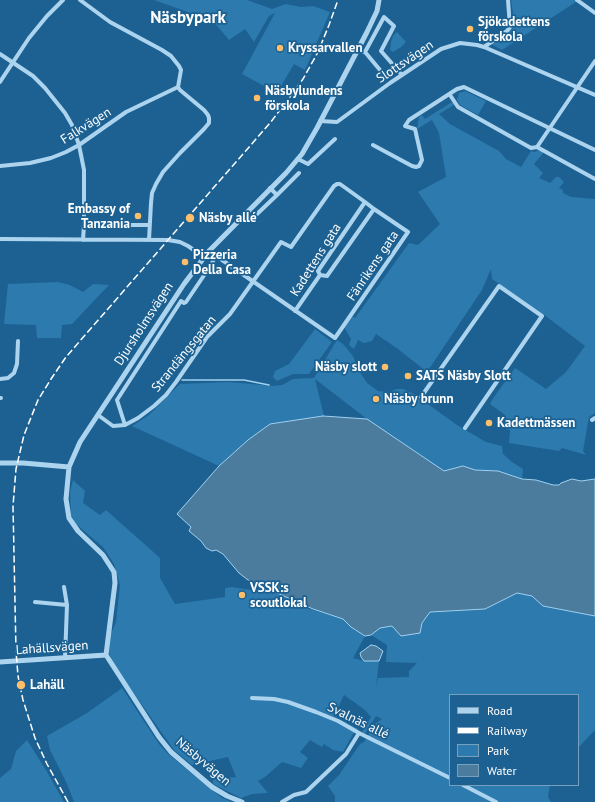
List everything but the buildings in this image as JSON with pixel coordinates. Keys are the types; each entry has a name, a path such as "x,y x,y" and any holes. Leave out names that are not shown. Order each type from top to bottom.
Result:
{"street":[{"path":"0,82 29,38 47,16 63,0"},
{"path":"80,0 110,22 171,56 181,70 178,87 208,115 209,123 163,172 156,184 152,193 149,240"},
{"name":"Djursholmsvägen","path":"106,655 115,583 114,572 104,555 78,531 69,518 66,498 69,467 80,442 178,293 210,251 298,159 308,144 377,11 379,0"},
{"path":"484,47 508,31 510,27 508,0"},
{"path":"577,0 595,13"},
{"path":"386,73 385,76 363,51 384,17 394,26 381,51 402,74"},
{"name":"Slottsvägen","path":"320,121 338,122 402,74 441,49 460,43 484,47 595,95"},
{"path":"0,54 33,76 55,98 72,125 79,145 84,170 83,240"},
{"path":"537,147 549,127 595,61"},
{"name":"Falkvägen","path":"0,166 30,163 51,158 79,145 126,112 178,87"},
{"path":"373,145 412,166 419,166 422,160 415,129 405,126 409,120 450,94 461,88 468,88 595,150"},
{"path":"450,94 458,106 531,148 537,147 595,179"},
{"path":"298,159 308,164 334,139"},
{"path":"256,215 299,174"},
{"name":"Kadettens gata","path":"254,282 280,242 291,247 334,186 340,184 365,202 318,271 320,275 296,311"},
{"path":"270,188 277,195"},
{"path":"320,275 327,276 374,209 365,202"},
{"name":"Fänrikens gata","path":"296,311 335,338 408,232 374,209"},
{"path":"84,225 149,225"},
{"path":"0,239 149,240 180,242 204,258"},
{"path":"210,251 296,311"},
{"path":"98,415 113,426 125,425 117,400 181,301 184,303 186,302 216,255"},
{"name":"Strandängsgatan","path":"125,425 154,406 166,395 198,348 230,314 254,282"},
{"path":"421,397 498,286 542,316 466,428"},
{"path":"0,379 8,378 14,373 17,364 18,341"},
{"path":"0,463 23,463 69,467"},
{"path":"64,587 67,605 65,658"},
{"path":"35,602 67,605"},
{"name":"Lahällsvägen","path":"0,662 106,655"},
{"name":"Näsbyvägen","path":"106,655 128,691 171,752 212,787 227,796 242,802"},
{"name":"Svalnäs allé","path":"252,698 274,699 294,704 338,721 449,778"},
{"path":"282,802 294,794 306,792 346,754 359,733"},
{"path":"465,786 496,802"}],"green space":[{"path":"154,0 247,0 272,9 286,4 301,7 313,6 330,12 305,70 294,64 277,93 242,74 275,13 269,16 254,42 245,29 229,40 213,21"},
{"path":"511,0 579,0 502,50 491,44 510,29 513,13"},
{"path":"397,32 406,42 393,52 390,50 391,42 393,36"},
{"path":"465,91 486,101 478,115 460,105 457,100 459,93"},
{"path":"452,102 454,105 439,114 450,124 499,151 506,159 521,167 531,151 535,152 539,150 544,152 534,164 543,173 539,178 550,183 556,177 559,177 564,182 559,188 563,190 563,193 571,197 595,199 595,413 589,417 583,451 586,455 562,448 559,451 509,443 510,430 506,429 505,415 490,404 515,368 546,389 566,372 585,346 543,314 492,279 491,269 482,290 427,372 376,334 372,341 364,343 358,340 354,349 349,345 351,339 344,327 352,316 355,318 409,243 418,245 440,224 418,192 446,177 439,133 432,120 417,129 419,117 422,115 425,119"},
{"path":"57,282 70,285 83,292 93,284 109,285 72,324 62,325 61,338 37,338 36,325 4,324 8,284"},
{"path":"315,329 332,342 309,374 293,374 277,381 273,377 275,371 289,364"},
{"path":"337,340 343,344 353,356 359,371 367,383 378,391 389,392 397,389 403,389 414,394 457,425 486,442 502,446 503,454 523,469 522,479 498,471 475,470 463,466 444,471 367,419 315,379 324,416 270,424 248,440 219,466 132,426 149,415 180,384 229,382 273,386 282,385 293,379 314,378"},
{"path":"73,480 85,491 83,503 100,515 106,510 160,558 160,578 175,604 225,597 225,588 232,587 257,591 261,586 260,584 306,608 343,619 351,627 365,636 353,658 364,661 379,661 376,687 378,678 409,677 409,671 417,663 386,662 387,645 371,635 379,628 422,623 430,612 485,609 517,593 532,596 543,606 595,616 595,730 579,747 579,694 449,694 449,786 550,786 548,797 551,802 335,802 335,796 328,786 339,775 360,744 364,742 376,723 382,719 376,716 365,734 362,732 371,717 365,710 344,695 334,716 358,729 353,734 343,752 333,750 324,744 322,747 310,740 300,752 308,758 301,768 282,762 265,777 258,781 268,793 252,794 241,798 213,784 213,779 236,777 228,757 192,765 174,750 113,664 108,650 111,634 116,622 120,585 114,564 103,547 76,524 71,515 70,492"},
{"path":"122,688 159,744 168,754 222,798 232,802 74,802 50,750 47,736 87,713"},
{"path":"27,740 64,802 0,802 0,778 11,769 16,751"}],"water":[{"path":"323,416 367,419 444,471 463,466 475,470 498,471 522,479 536,480 553,485 559,485 572,479 581,481 595,479 595,616 543,606 532,596 517,593 485,609 430,612 422,623 420,633 401,636 392,626 380,628 371,635 365,636 351,627 343,619 313,609 248,580 239,573 223,554 216,550 212,551 206,548 201,541 189,531 191,527 177,514 219,466 248,440 270,424"},
{"path":"371,645 376,646 383,651 379,661 364,661 361,657 360,653"}],"waterway":[{"path":"182,380 244,380 269,385"}],"railway":[{"path":"68,802 47,764 35,738 23,700 18,676 16,651 13,506 16,469 24,435 38,400 66,357 270,123 303,79 318,52 338,0"}],"place":[{"name":"Sjökadettens förskola","path":"470,29"},
{"name":"Kryssarvallen","path":"280,48"},
{"name":"Näsbylundens förskola","path":"257,98"},
{"name":"Embassy of Tanzania","path":"138,216"},
{"name":"Näsby allé","path":"190,218"},
{"name":"Pizzeria Della Casa","path":"185,262"},
{"name":"Näsby slott","path":"385,367"},
{"name":"SATS Näsby Slott","path":"408,376"},
{"name":"Näsby brunn","path":"376,399"},
{"name":"Kadettmässen","path":"489,423"},
{"name":"VSSK:s scoutlokal","path":"242,595"},
{"name":"Lahäll","path":"21,685"}],"district":[{"name":"Näsbypark","path":"188,18"}]}
